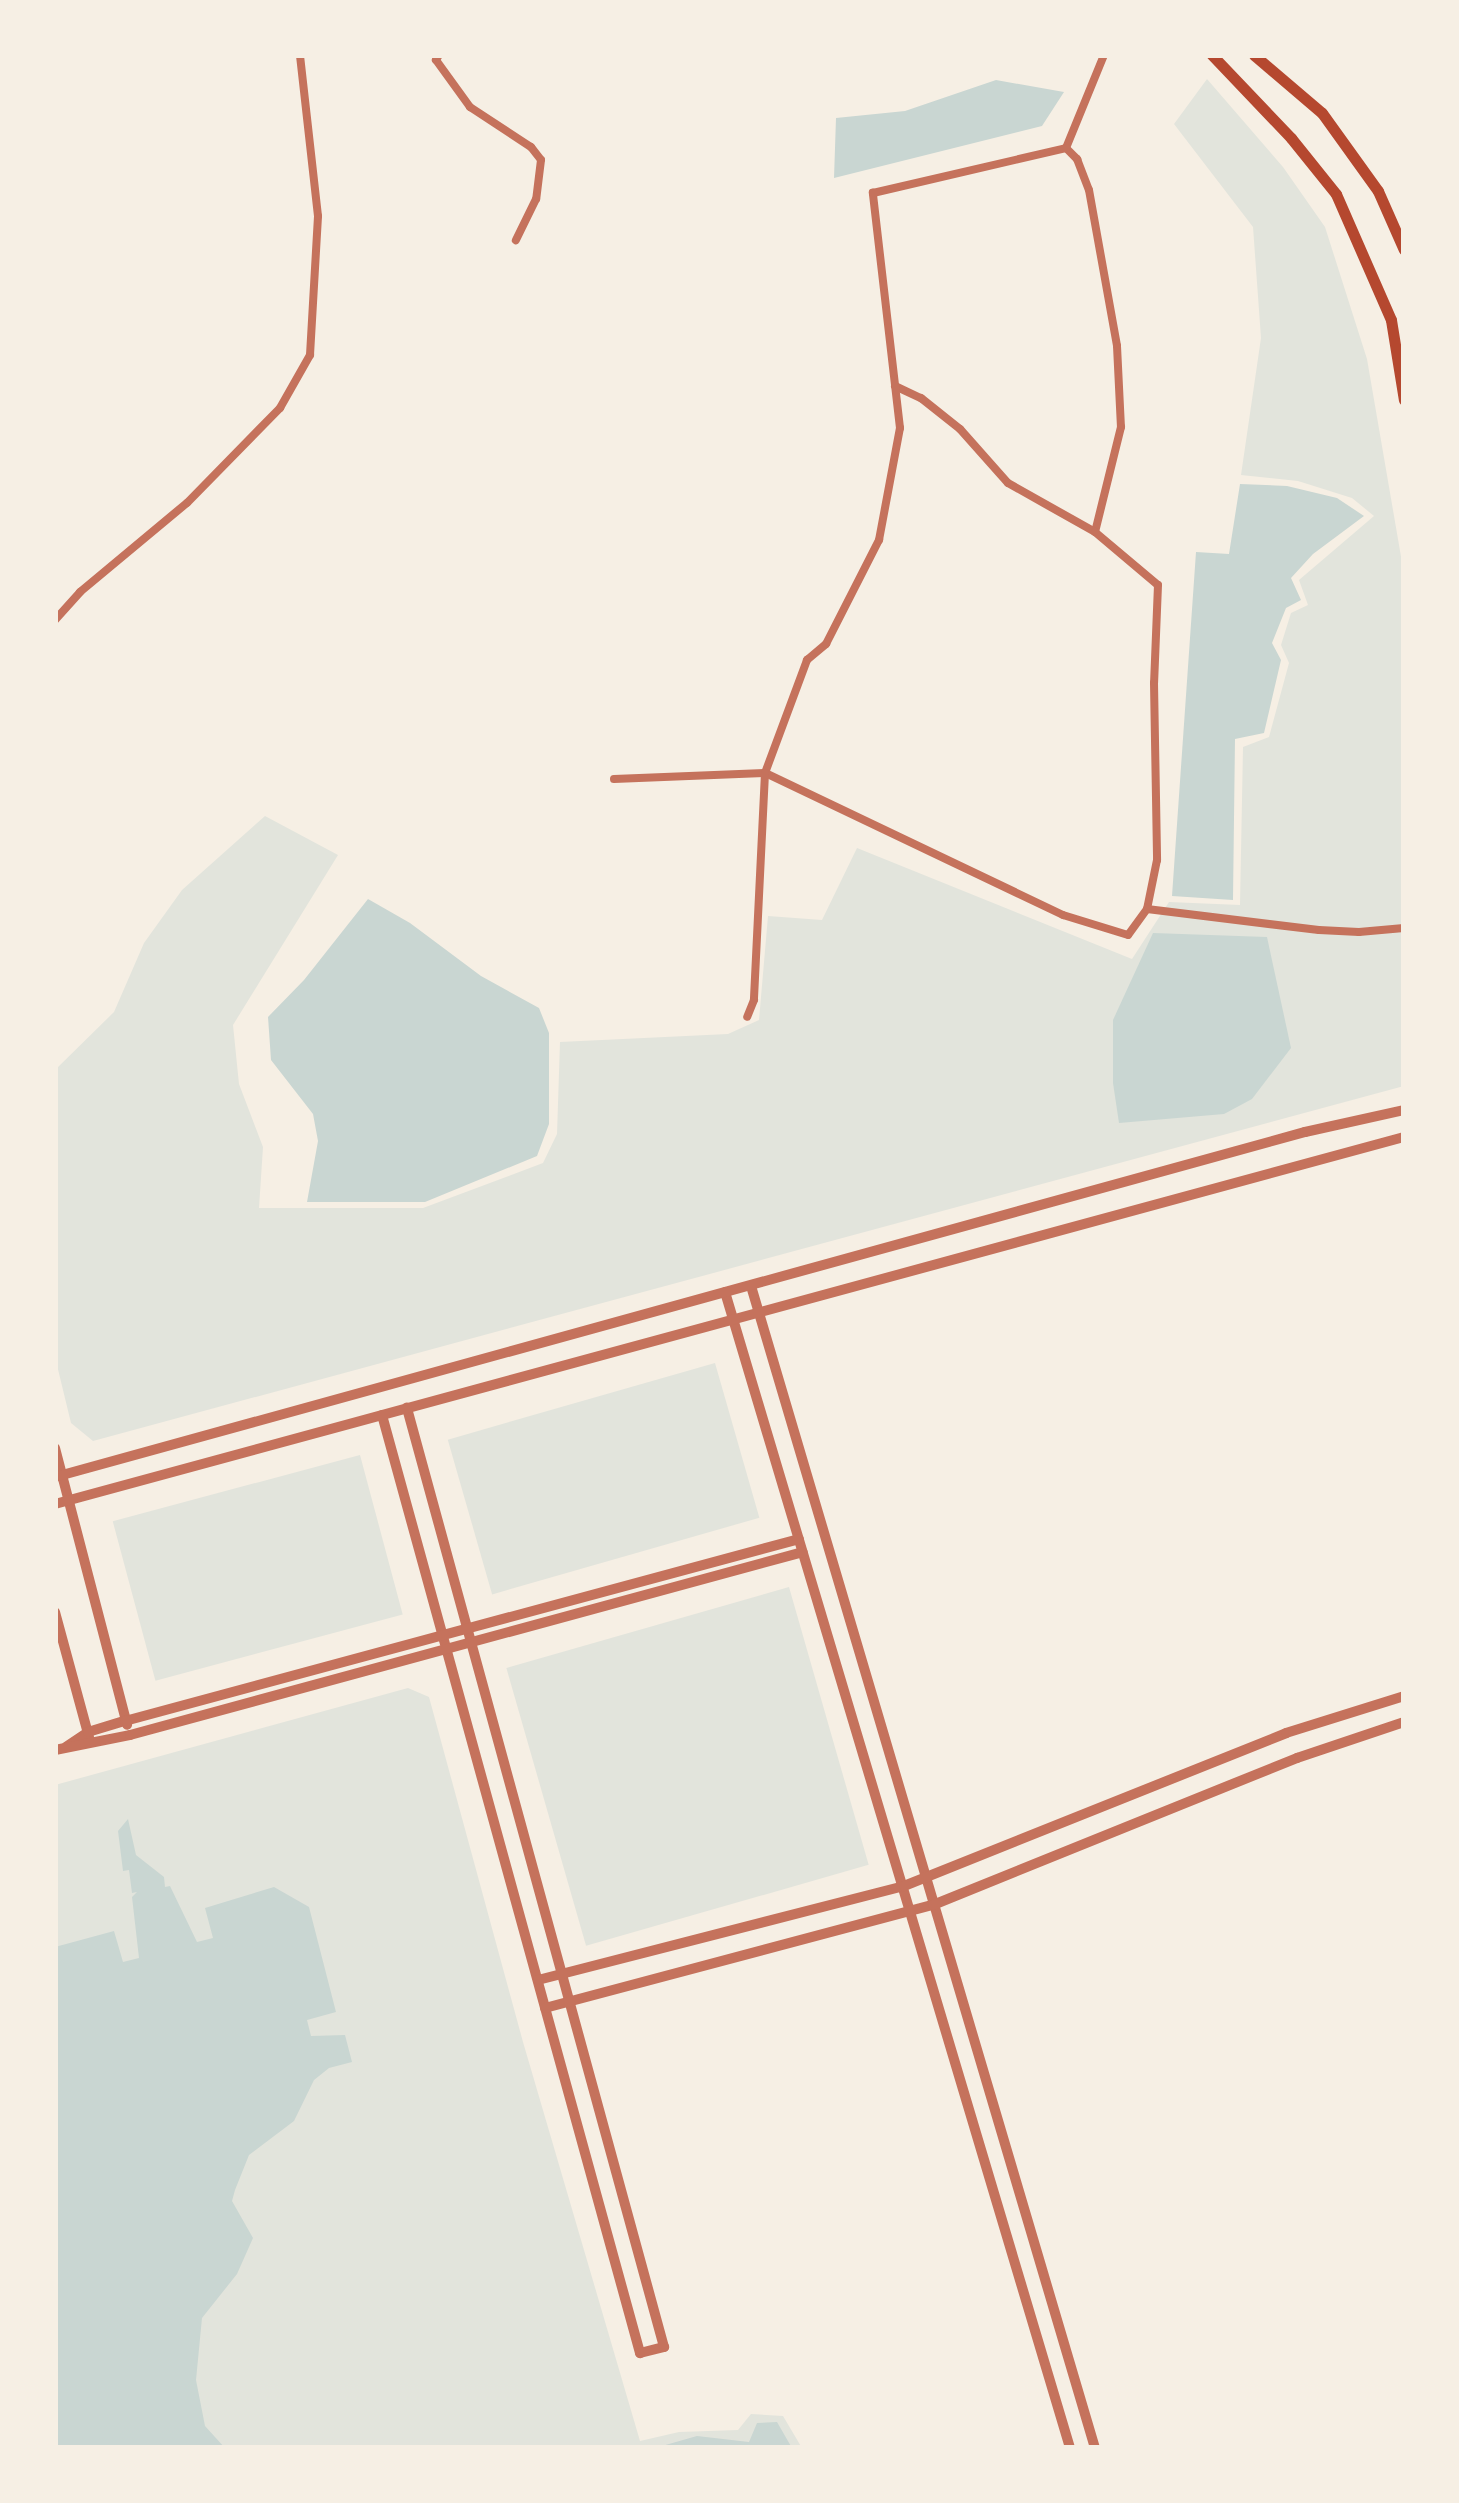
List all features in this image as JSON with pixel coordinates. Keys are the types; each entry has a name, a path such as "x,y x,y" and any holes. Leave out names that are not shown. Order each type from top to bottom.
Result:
{"main road":[{"path":"1212,55 1292,138 1336,194 1390,320 1404,400"},
{"path":"1254,55 1322,112 1378,191 1404,250"}],"street":[{"path":"55,620 80,592 187,503 280,408 310,355 318,216 300,55"},
{"path":"439,55 436,60 470,107 531,146 541,160 536,199 516,240"},
{"path":"1066,148 1104,55"},
{"path":"747,1018 754,1000 764,772 807,660 826,644 879,540 900,428 873,193 1066,148"},
{"path":"1066,148 1077,159 1089,190 1117,346 1121,427 1095,532"},
{"path":"614,779 764,772 1064,915 1128,935 1147,910 1157,860 1154,683 1158,584 1095,532 1008,483 960,429 922,398 895,386"},
{"path":"1147,910 1346,932 1404,928"},
{"path":"59,1476 1305,1132 1404,1110"},
{"path":"55,1504 760,1316 1404,1138"},
{"path":"751,1286 1095,2448"},
{"path":"726,1292 1070,2448"},
{"path":"382,1414 640,2353 664,2346 406,1408"},
{"path":"55,1448 59,1476 69,1500 130,1735"},
{"path":"60,1749 130,1735 799,1539"},
{"path":"468,1634 803,1552"},
{"path":"55,1612 90,1746"},
{"path":"60,1749 88,1732 126,1721 444,1641"},
{"path":"538,1980 904,1886 1286,1733 1404,1696"},
{"path":"545,2008 912,1912 1296,1758 1404,1722"}],"shaded area":[{"path":"1207,79 1283,167 1325,227 1367,359 1404,574 1404,1086 93,1441 71,1423 55,1357 55,1070 114,1012 144,943 182,890 265,816 338,855 233,1025 239,1084 263,1147 259,1208 423,1208 543,1163 557,1134 560,1042 728,1034 759,1020 768,916 822,920 857,848 1132,959 1169,902 1240,905 1243,747 1269,737 1289,663 1281,645 1291,613 1308,605 1299,580 1374,516 1352,498 1298,481 1241,475 1261,338 1253,227 1174,124"},
{"path":"996,80 1064,92 1042,126 834,178 836,118 905,111"},
{"path":"1240,484 1287,486 1337,498 1364,516 1313,554 1291,578 1301,600 1286,608 1272,643 1281,660 1264,733 1235,739 1233,900 1172,896 1196,552 1229,554"},
{"path":"368,899 410,923 481,976 539,1008 549,1033 549,1124 537,1156 425,1202 307,1202 318,1141 313,1114 271,1060 268,1017 304,980"},
{"path":"1153,933 1267,937 1291,1048 1252,1099 1224,1114 1119,1123 1113,1083 1113,1020"},
{"path":"715,1363 759,1518 492,1594 448,1440"},
{"path":"360,1455 403,1614 155,1681 113,1521"},
{"path":"789,1587 869,1865 586,1946 506,1668"},
{"path":"408,1688 429,1697 523,2042 640,2441 679,2432 738,2430 751,2414 783,2416 802,2448 55,2448 55,1785"},
{"path":"128,1819 136,1855 164,1877 165,1887 170,1886 197,1942 213,1938 205,1908 274,1887 309,1907 336,2012 307,2020 311,2036 345,2035 352,2062 329,2068 314,2080 294,2121 249,2155 235,2190 232,2201 253,2238 237,2274 202,2318 196,2380 205,2426 225,2448 55,2448 55,1947 114,1931 123,1962 139,1958 132,1897 137,1892 132,1893 129,1870 123,1871 118,1831"},
{"path":"777,2422 792,2448 655,2448 697,2436 749,2442 757,2423"}]}
